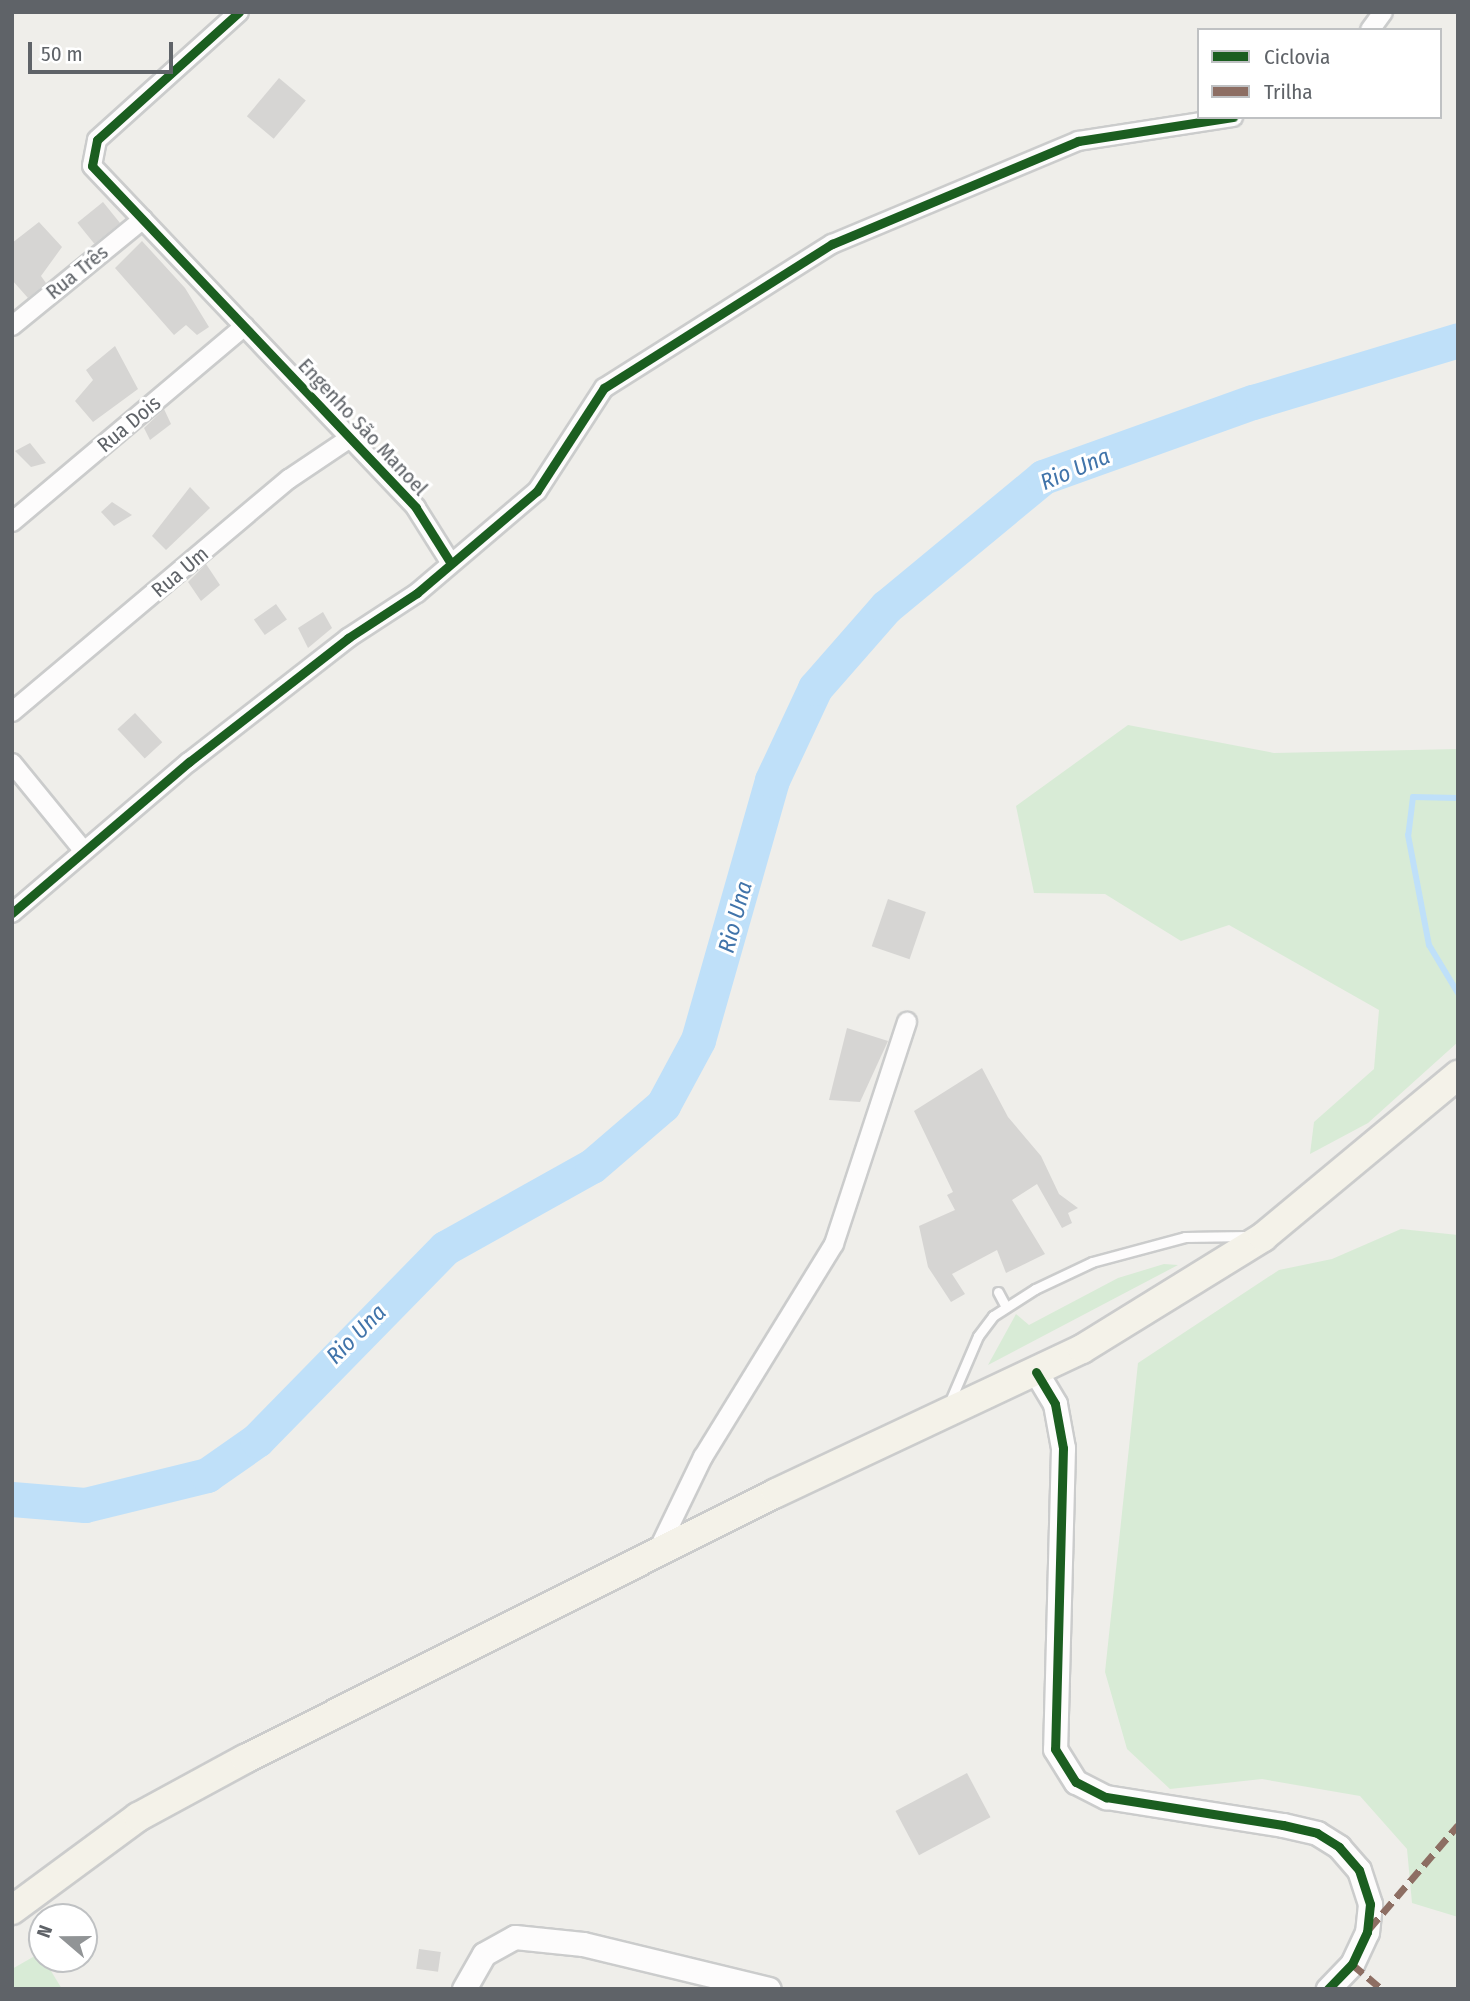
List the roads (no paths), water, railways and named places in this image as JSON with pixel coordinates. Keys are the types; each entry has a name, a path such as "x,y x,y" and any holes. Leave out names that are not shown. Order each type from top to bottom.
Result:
{"main road":[{"path":"12,1910 138,1817 657,1552 1036,1372 1263,1237 1458,1075"}],"street":[{"name":"Engenho São Manoel","path":"239,12 121,115 90,153 92,166 416,508 450,562"},
{"path":"1371,28 1383,12"},
{"path":"12,913 83,850 537,491 604,388 832,244 1078,141 1220,119"},
{"name":"Rua Três","path":"12,326 143,219"},
{"name":"Rua Dois","path":"12,522 245,326"},
{"name":"Rua Um","path":"12,712 289,479 350,438"},
{"path":"12,762 83,850"},
{"path":"657,1552 703,1457 834,1244 907,1022"},
{"path":"1036,1372 1055,1405 1063,1448 1055,1749 1076,1782 1106,1797 1283,1825 1317,1833 1339,1847 1359,1870 1370,1903 1367,1932 1352,1964 1328,1989"},
{"path":"464,1989 484,1954 515,1937 583,1944 769,1989"}],"lane":[{"path":"946,1415 961,1365 1006,1307 1092,1262 1185,1237 1263,1237"},
{"path":"998,1292 1006,1307"}],"waterway":[{"name":"Rio Una","path":"12,1499 85,1505 207,1475 257,1440 445,1248 592,1166 663,1105 698,1040 772,780 815,688 886,607 1043,477 1253,402 1458,340"},
{"path":"1458,798 1413,797 1408,835 1429,945 1458,993"}]}
